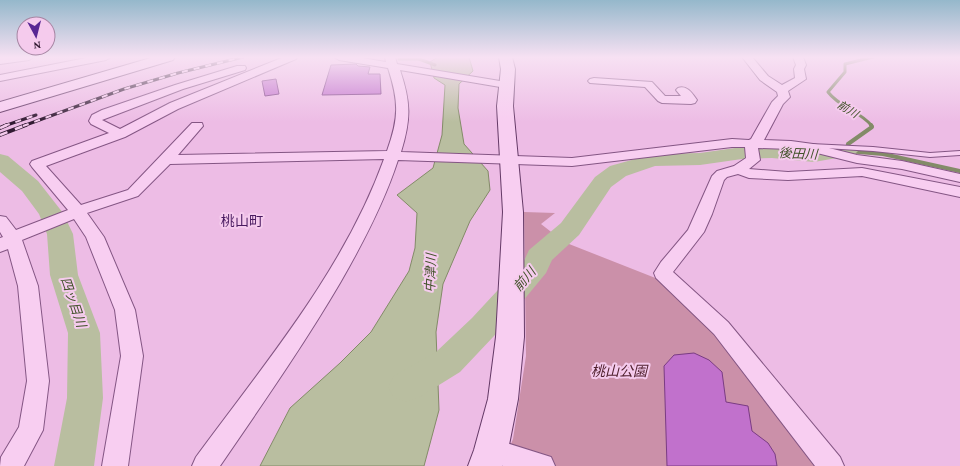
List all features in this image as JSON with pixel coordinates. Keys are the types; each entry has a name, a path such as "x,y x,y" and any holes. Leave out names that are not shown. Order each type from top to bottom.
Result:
{"street":[{"path":"0,107 95,79"},
{"path":"120,134 96,121 96,118 205,79"},
{"path":"115,466 132,356 125,310 95,237 72,214 37,164 120,134 174,106 238,79"},
{"path":"205,466 306,323 335,276 366,219 396,156 403,116 399,79"},
{"path":"473,79 500,84"},
{"path":"503,79 500,84 505,106 503,160 513,212 510,337 503,400 488,458 542,466"},
{"path":"765,79 782,90 784,97 778,102 750,152 716,178 699,226 681,253 663,273 721,328 831,466"},
{"path":"782,90 800,79"},
{"path":"594,81 648,84 662,99 691,100 682,90"},
{"path":"11,239 72,214 133,193 197,126"},
{"path":"166,160 396,156 572,162 732,143 750,152 791,145 819,147 859,154 960,178"},
{"path":"750,152 750,174 788,176 862,172 960,192"},
{"path":"0,221 11,239 28,286 38,381 31,430 10,466"}],"lane":[{"path":"859,154 930,155 960,153"}],"green space":[{"name":"桃山公園","path":"524,212 555,213 541,224 564,242 663,281 713,330 825,466 502,466 513,439 526,356"}],"water":[{"name":"中津川","path":"435,79 465,79 459,84 458,108 464,144 488,171 490,190 470,221 443,284 436,332 439,410 424,466 260,466 290,408 340,363 371,332 409,271 415,248 417,213 397,195 433,168 442,135 445,85"}],"building":[{"path":"276,79 279,94 265,96 262,81"},
{"path":"327,79 380,79 381,94 322,95"},
{"path":"694,353 709,360 722,372 726,402 748,406 752,431 768,443 775,454 777,466 667,466 664,366 674,355"}],"waterway":[{"name":"前川","path":"839,79 828,92 838,102 862,117 871,125"},
{"name":"後田川","path":"871,125 872,127 848,144 847,151 883,154 960,171"},
{"name":"前川","path":"406,387 448,362 483,327 536,266 539,256 570,229 603,182 618,171 653,160 700,159 742,153 772,152 814,156 847,151"},
{"name":"四ッ目川","path":"0,161 30,186 51,213 60,234 64,275 84,333 85,398 74,466"}],"railway":[{"path":"23,126 124,89 159,79"},
{"path":"4,126 36,115"},
{"path":"0,128 7,125"},
{"path":"0,135 26,125"}],"district":[{"name":"桃山町","path":"242,221"}]}
